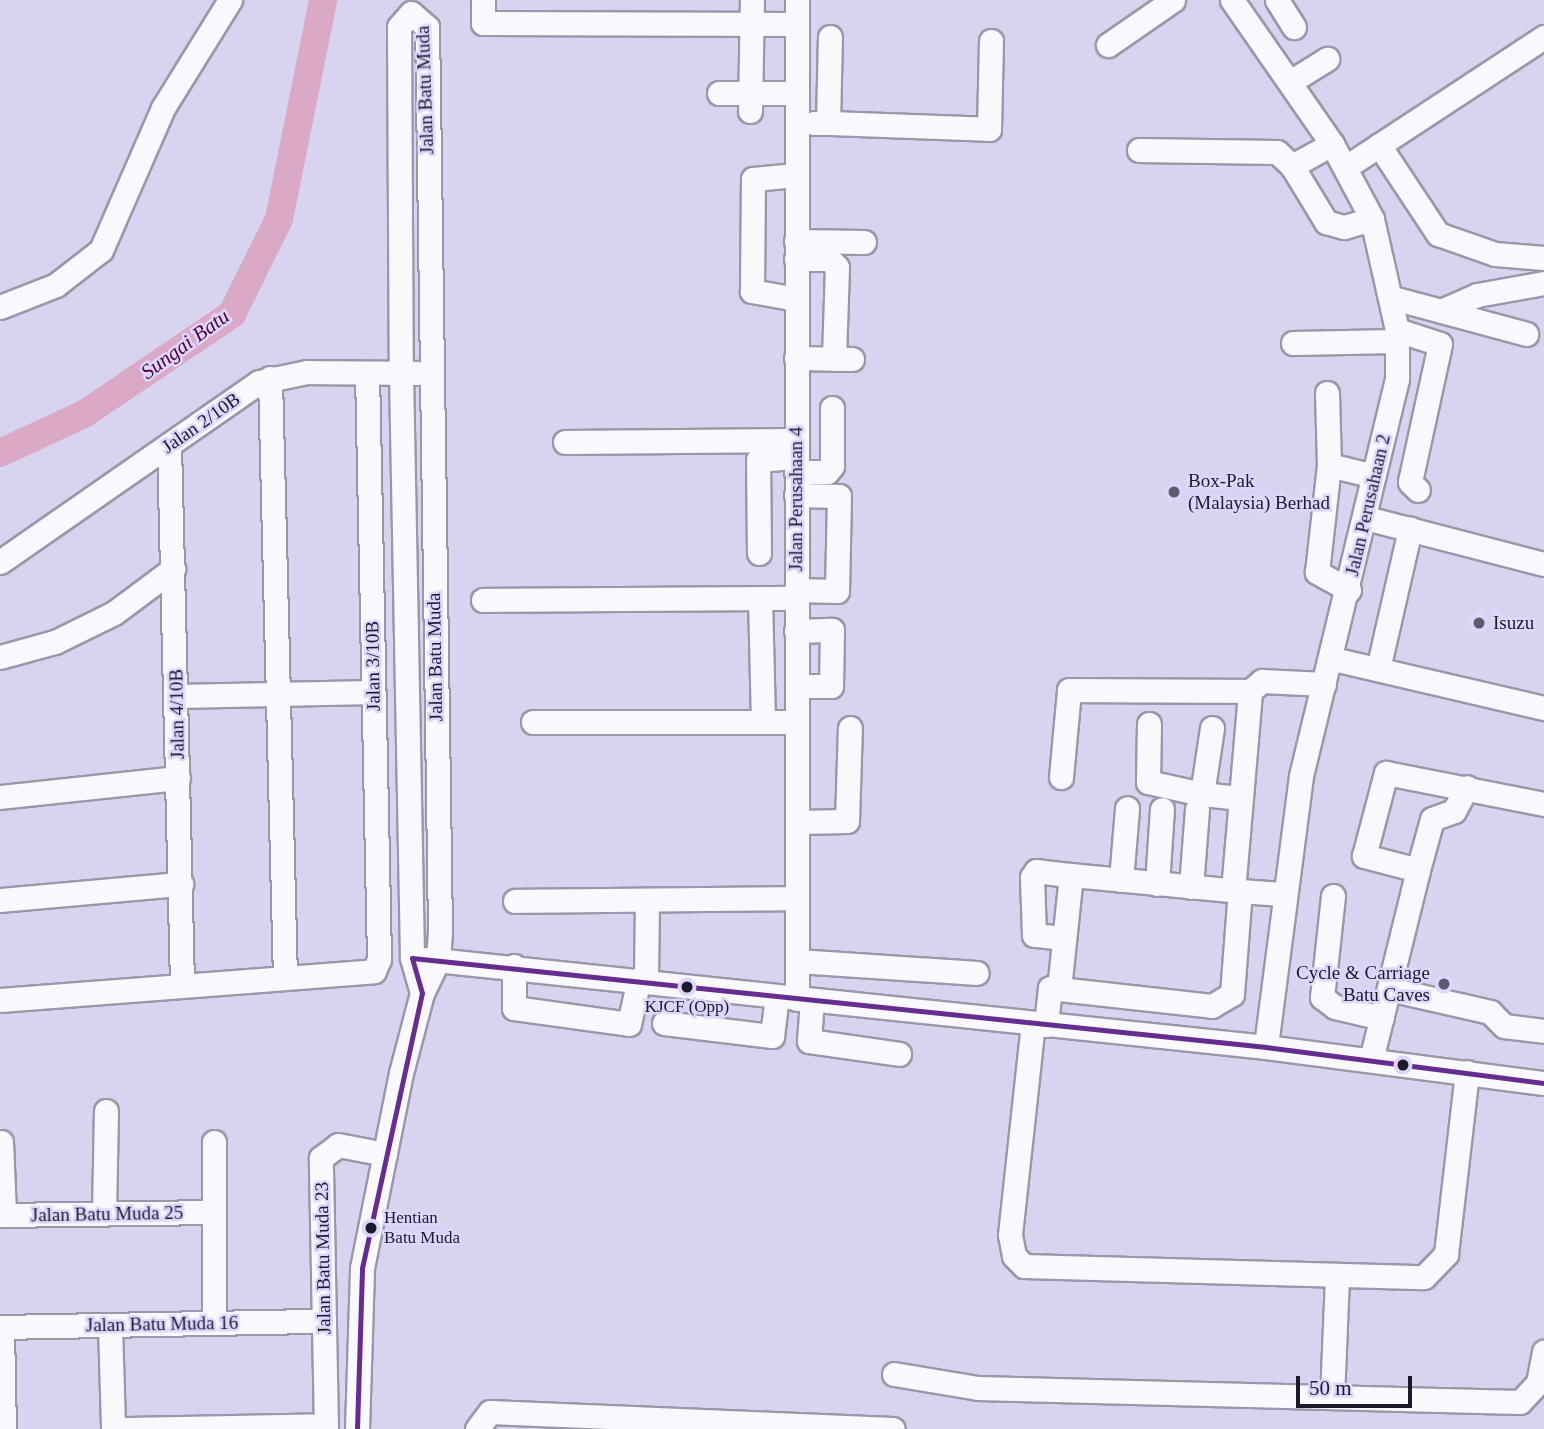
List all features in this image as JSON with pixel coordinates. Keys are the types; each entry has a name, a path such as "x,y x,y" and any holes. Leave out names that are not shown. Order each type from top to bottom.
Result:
{"street":[{"path":"0,307 56,285 101,250 163,108 230,0"},
{"path":"484,0 483,23 796,24"},
{"path":"750,102 752,0"},
{"name":"Jalan Perusahaan 4","path":"795,998 797,0"},
{"path":"1108,45 1174,0"},
{"name":"Jalan Perusahaan 2","path":"1233,0 1332,144 1372,219 1393,298 1397,335 1397,379 1333,659 1301,776 1283,894 1266,1047"},
{"path":"1277,0 1294,27"},
{"name":"Jalan Batu Muda","path":"422,993 412,958 401,373 399,27 411,13 427,27 438,960"},
{"path":"828,123 830,37"},
{"path":"1346,167 1544,37"},
{"path":"796,123 989,129 991,41"},
{"path":"1290,82 1327,59"},
{"path":"719,93 750,102 796,93"},
{"path":"1292,166 1332,144"},
{"path":"1379,145 1438,234 1495,254 1544,258"},
{"path":"1139,150 1277,152 1292,166 1326,222 1344,227 1372,219"},
{"path":"796,175 753,179 752,279 757,297 796,299"},
{"path":"796,250 864,242"},
{"path":"796,250 829,259 837,267 843,359 796,358"},
{"path":"1441,311 1476,295 1544,283"},
{"path":"1393,298 1525,334"},
{"path":"1293,343 1397,335 1440,344 1409,482 1418,490"},
{"name":"Jalan 3/10B","path":"285,978 368,976 379,959 366,373"},
{"path":"0,1000 285,978 282,694 270,378 430,373"},
{"name":"Jalan 2/10B","path":"0,562 270,378"},
{"path":"1327,393 1329,465 1317,572 1349,590"},
{"path":"759,553 758,460 827,472 832,466 832,408"},
{"path":"483,600 760,598 838,591 839,496 796,466 565,442"},
{"name":"Jalan 4/10B","path":"169,445 183,984"},
{"path":"1329,465 1374,476"},
{"path":"1366,518 1543,559"},
{"path":"758,521 796,522"},
{"path":"1378,670 1410,529"},
{"path":"0,657 55,642 114,613 173,569"},
{"path":"760,598 763,722"},
{"path":"796,631 832,630 831,686 797,686"},
{"path":"1333,659 1544,708"},
{"path":"1061,777 1069,690 1250,691 1262,681 1324,684"},
{"path":"1250,691 1241,799 1232,994 1212,1006 1050,988 1040,1024 1010,1235 1014,1256 1024,1266 1337,1278 1424,1277 1439,1267 1467,1072"},
{"path":"176,696 373,692"},
{"path":"533,722 797,722"},
{"path":"1149,724 1148,782 1200,802 1241,799"},
{"path":"797,822 846,821 849,728"},
{"path":"1191,887 1200,802 1212,728"},
{"path":"1418,870 1364,856 1385,773 1544,804"},
{"path":"0,797 178,778"},
{"path":"1371,1060 1432,819 1454,811 1467,787"},
{"path":"1121,880 1127,808"},
{"path":"1157,884 1162,809"},
{"path":"1064,937 1034,935 1031,877 1036,871 1283,894"},
{"path":"1059,989 1071,875"},
{"path":"0,900 181,884"},
{"path":"1333,896 1322,997 1335,1007 1382,1018"},
{"path":"515,901 797,898"},
{"path":"514,966 514,1009 628,1024 643,980 647,900"},
{"path":"412,958 514,966 1266,1047 1544,1083"},
{"path":"358,1429 362,1268 422,993 438,960"},
{"path":"797,961 977,973"},
{"path":"1389,989 1490,1012 1504,1026 1544,1031"},
{"path":"664,1023 772,1036 795,998"},
{"path":"795,998 809,1041 899,1054"},
{"path":"104,1214 106,1111"},
{"path":"1,1142 2,1215"},
{"path":"214,1142 214,1324"},
{"name":"Jalan Batu Muda 23","path":"326,1427 321,1158 338,1145 385,1154"},
{"name":"Jalan Batu Muda 25","path":"2,1215 214,1212"},
{"path":"1332,1397 1337,1278"},
{"name":"Jalan Batu Muda 16","path":"1,1327 324,1321"},
{"path":"110,1325 113,1429"},
{"path":"1,1327 4,1429"},
{"path":"894,1374 978,1388 1520,1402 1538,1382 1544,1352"},
{"path":"477,1429 490,1412 893,1429"},
{"path":"126,1429 326,1427"}],"waterway":[{"name":"Sungai Batu","path":"0,453 84,414 232,314 279,219 323,0"}],"transit line":[{"path":"357,1429 362,1268 422,993 412,958 1266,1047 1544,1083"}],"place":[{"name":"Box-Pak (Malaysia) Berhad","path":"1174,492"},
{"name":"Isuzu","path":"1479,623"},
{"name":"Cycle & Carriage Batu Caves","path":"1444,984"},
{"name":"KJCF (Opp)","path":"687,987"},
{"name":"Hentian Batu Muda","path":"371,1228"}]}
